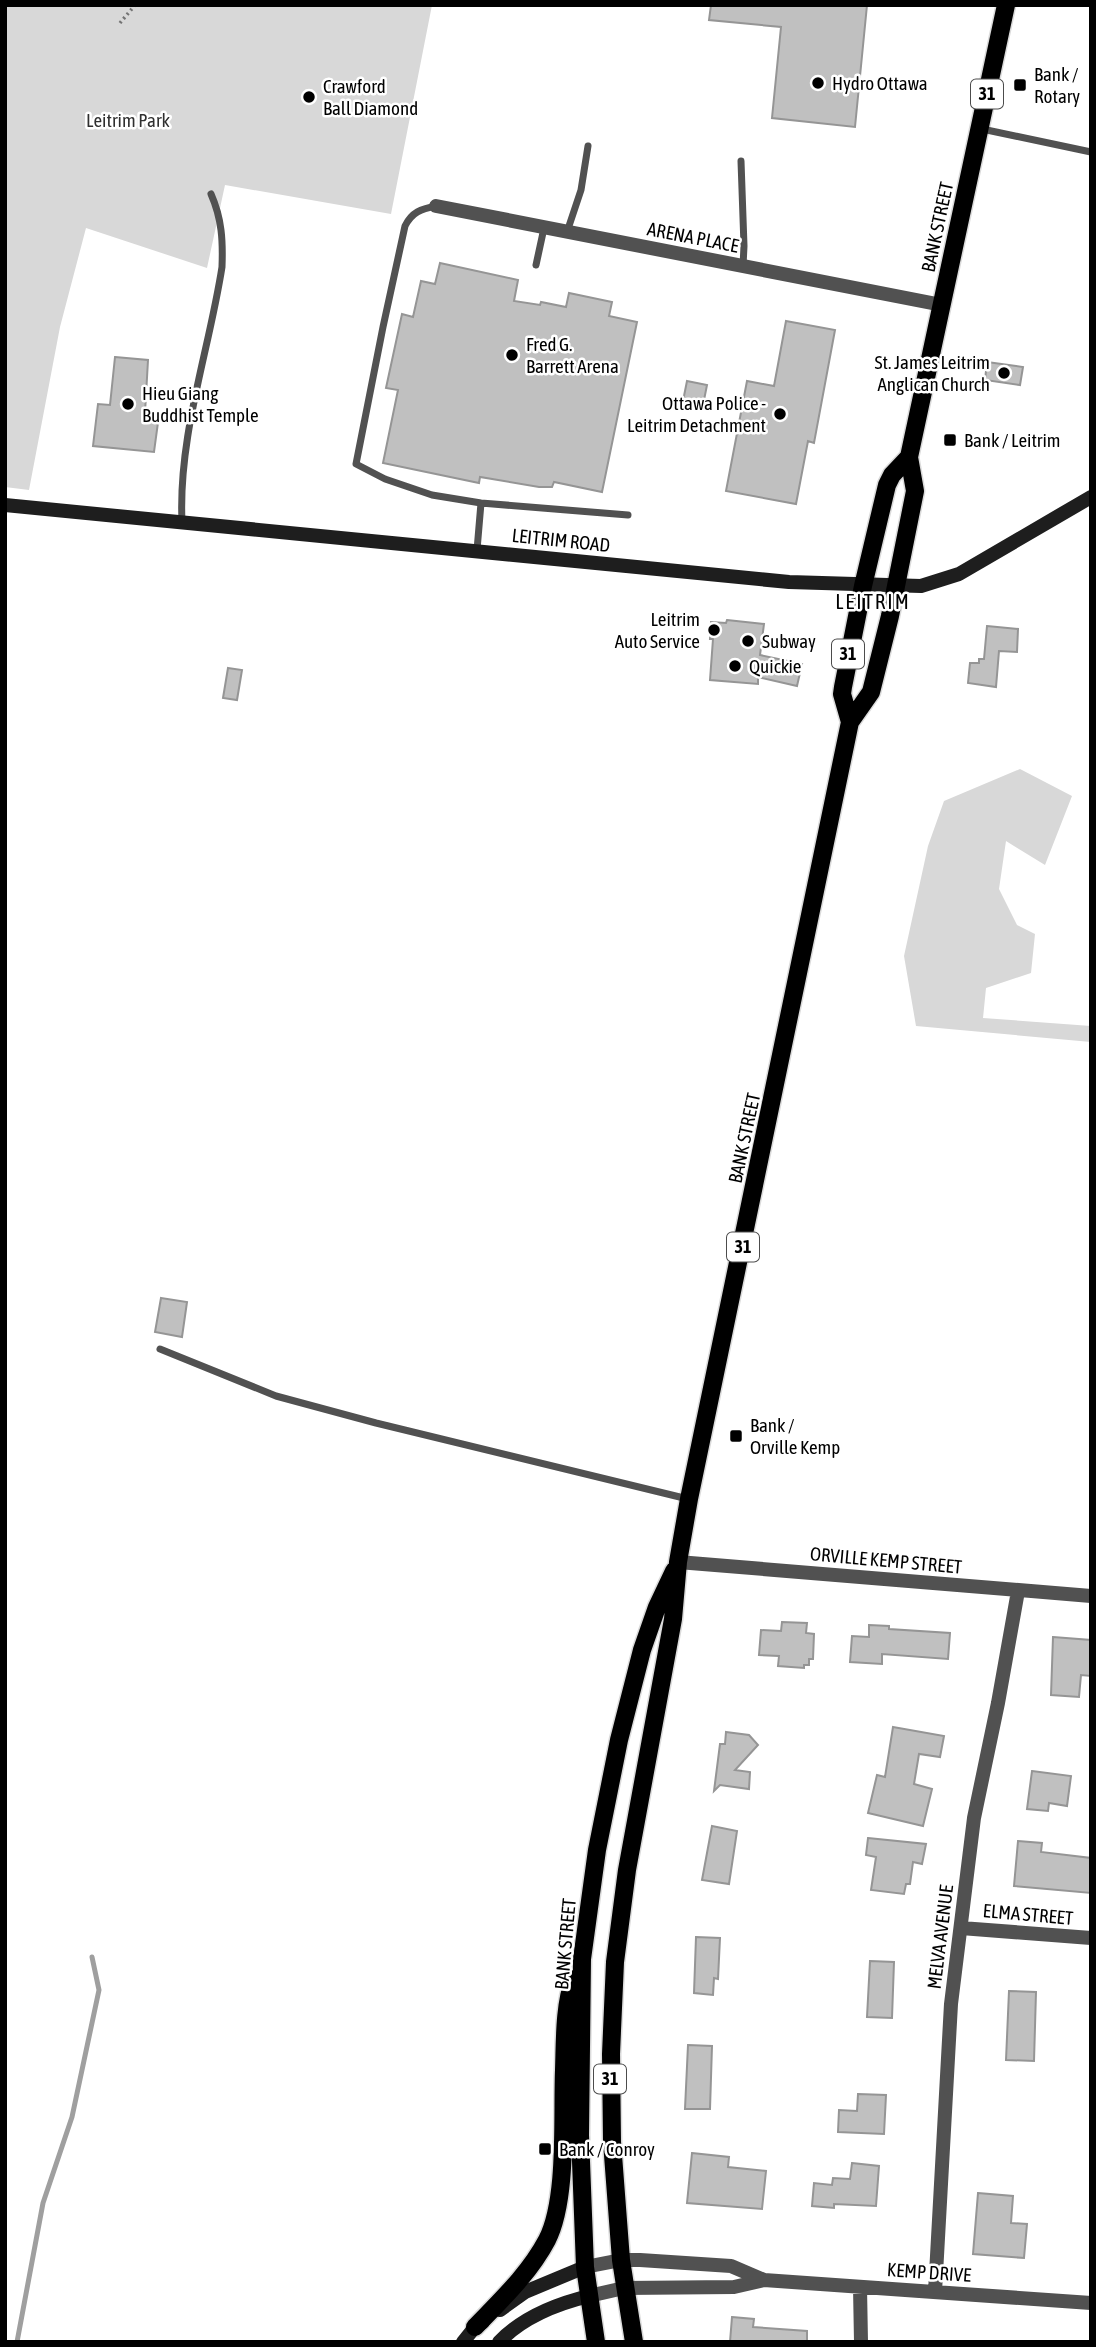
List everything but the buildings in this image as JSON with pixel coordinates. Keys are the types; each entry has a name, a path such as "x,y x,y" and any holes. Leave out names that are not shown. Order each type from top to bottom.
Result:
{"main road":[{"name":"BANK STREET","path":"634,2342 621,2260 610,2097 615,1962 627,1870 673,1619 678,1562 689,1499 850,722 872,692 897,587 915,491 909,457 1006,5"},
{"name":"BANK STREET","path":"850,722 842,694 863,586 887,485 892,475 909,457"},
{"name":"LEITRIM ROAD","path":"5,505 789,582 897,587 921,586 959,574 1091,497"},
{"name":"BANK STREET","path":"596,2342 585,2267 580,2135 582,1959 597,1850 619,1740 649,1628 678,1562"},
{"path":"463,2342 526,2273 547,2241 555,2220 561,2194 565,2038 572,1984 582,1959"},
{"path":"475,2327 524,2292 585,2267"},
{"path":"499,2342 537,2314 568,2301 589,2296"}],"street":[{"name":"ARENA PLACE","path":"436,206 942,305"},
{"name":"ORVILLE KEMP STREET","path":"678,1562 1091,1595"},
{"name":"MELVA AVENUE","path":"935,2292 951,2004 974,1818 1018,1591"},
{"name":"ELMA STREET","path":"961,1928 1091,1938"},
{"name":"KEMP DRIVE","path":"585,2267 621,2260 731,2266 764,2280"},
{"name":"KEMP DRIVE","path":"589,2296 624,2288 734,2287 764,2280 1091,2304"},
{"path":"860,2287 861,2342"}],"lane":[{"path":"980,128 1091,152"},
{"path":"567,232 581,190 588,146"},
{"path":"741,161 743,266"},
{"path":"182,522 181,499 187,447 222,267 221,224 211,194"},
{"path":"436,206 421,209 410,217 405,226 356,464 407,488 432,495 481,503 628,515"},
{"path":"536,265 544,227"},
{"path":"477,550 481,503"},
{"path":"159,1349 276,1396 689,1499"}],"path":[{"path":"120,23 135,5"}],"green space":[{"name":"Leitrim Park","path":"5,5 432,5 391,214 225,185 207,268 86,228 60,327 29,490 5,487"},
{"path":"1020,769 1072,796 1045,865 1006,841 999,889 1017,925 1035,934 1031,973 986,988 983,1018 1091,1026 1091,1042 916,1026 904,956 928,846 944,801"}],"waterway":[{"path":"17,2342 43,2203 72,2117 99,1990 92,1957"}],"place":[{"name":"Hydro Ottawa","path":"818,83"},
{"name":"Bank / Rotary","path":"1020,85"},
{"name":"Crawford Ball Diamond","path":"309,97"},
{"name":"Fred G. Barrett Arena","path":"512,355"},
{"name":"St. James Leitrim Anglican Church","path":"1004,373"},
{"name":"Hieu Giang Buddhist Temple","path":"128,404"},
{"name":"Ottawa Police - Leitrim Detachment","path":"780,414"},
{"name":"Bank / Leitrim","path":"950,440"},
{"name":"Leitrim Auto Service","path":"714,630"},
{"name":"Subway","path":"748,641"},
{"name":"Quickie","path":"735,666"},
{"name":"Bank / Orville Kemp","path":"736,1436"},
{"name":"Bank / Conroy","path":"545,2149"}],"district":[{"name":"LEITRIM","path":"873,602"}]}
